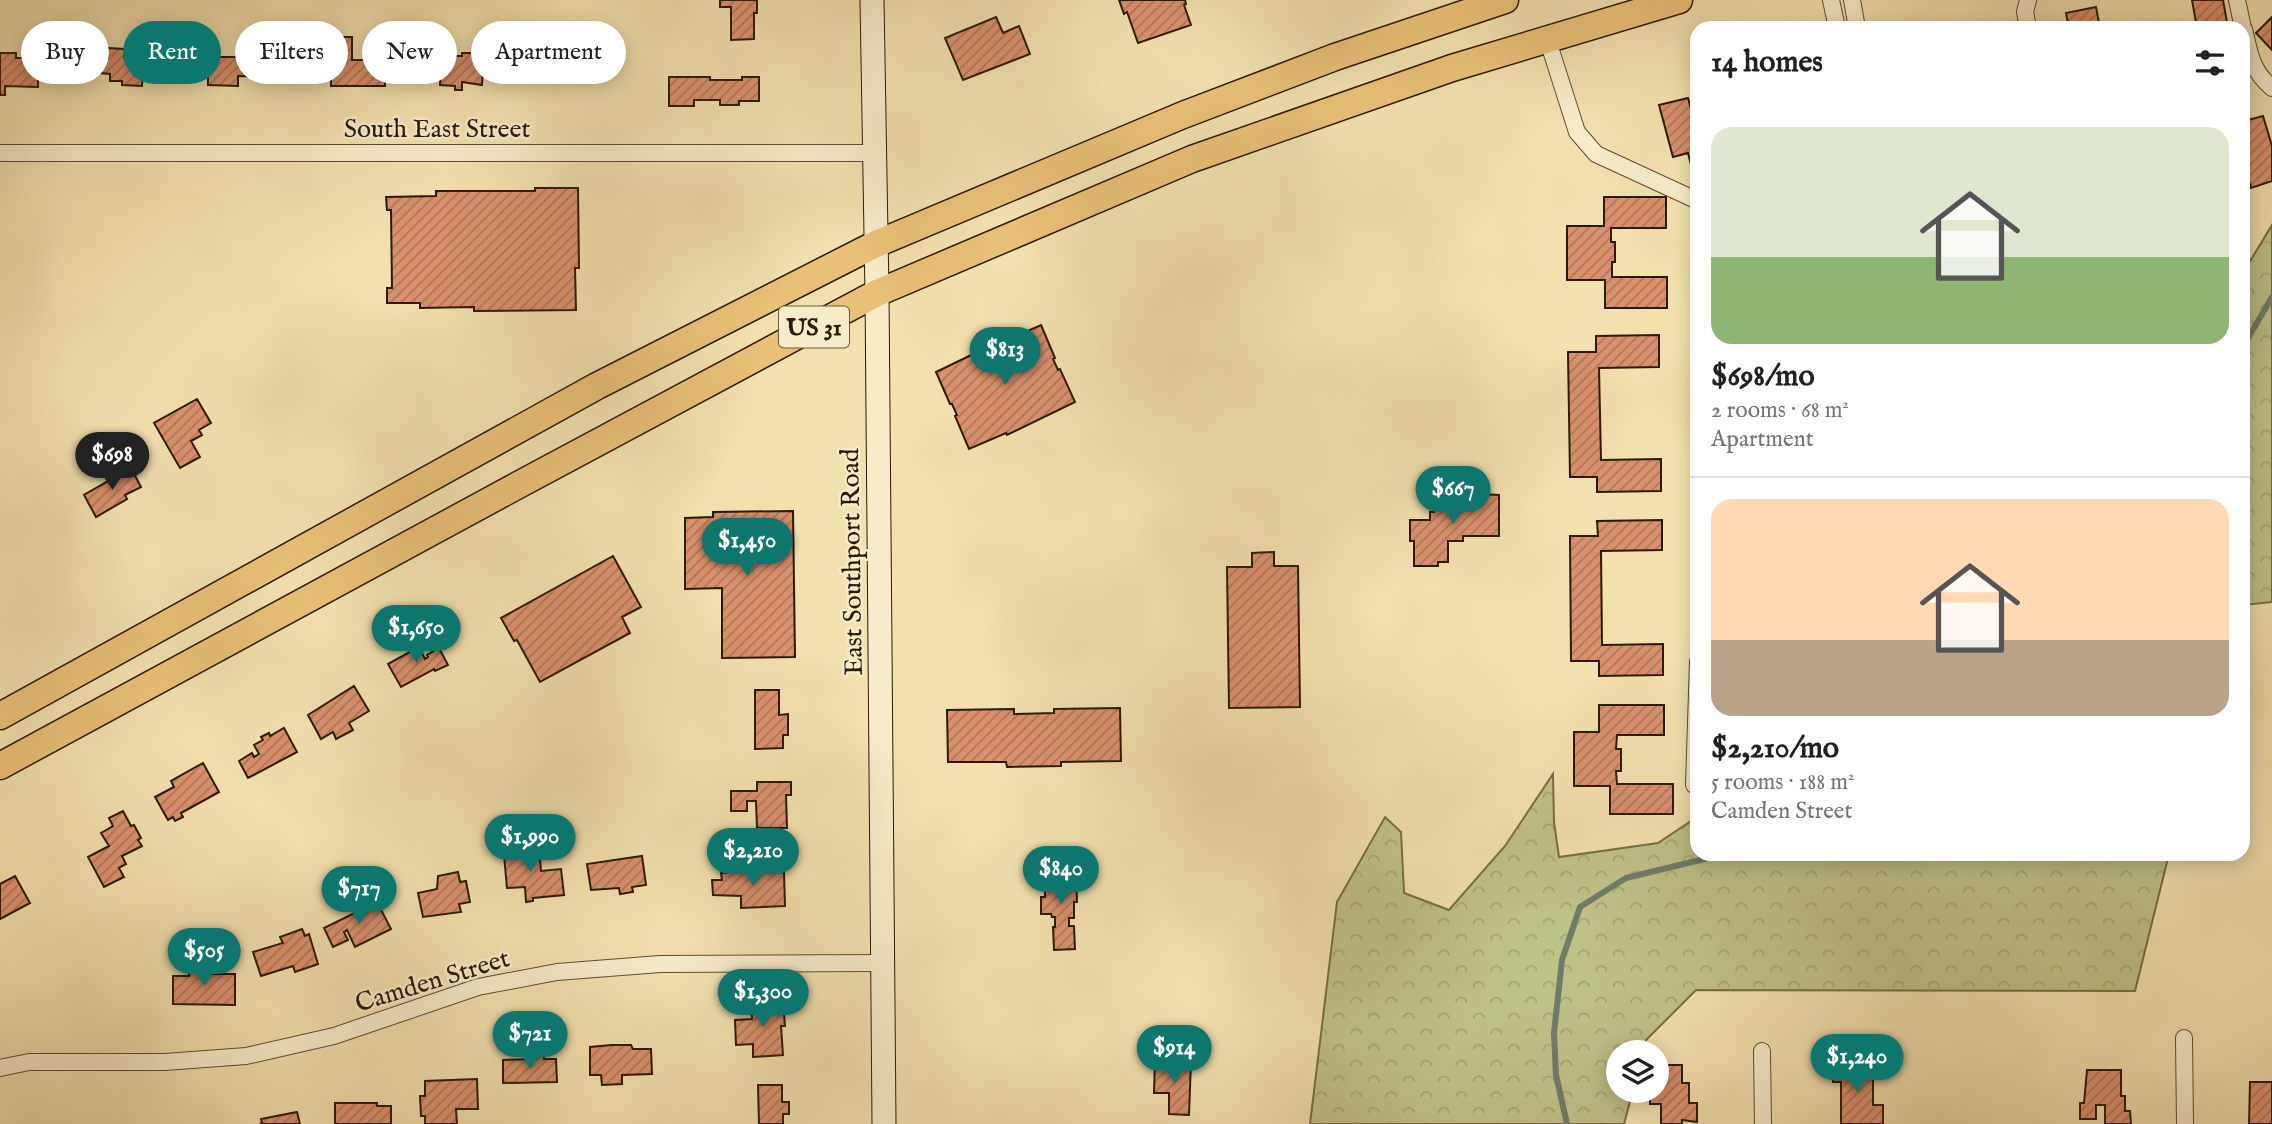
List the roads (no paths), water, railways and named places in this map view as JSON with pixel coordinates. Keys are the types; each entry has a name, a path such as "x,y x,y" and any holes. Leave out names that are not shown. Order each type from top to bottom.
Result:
{"main road":[{"name":"East Southport Road","path":"872,0 884,1124"},
{"name":"US 31","path":"0,716 597,386 876,244 1195,110 1335,57 1504,0"},
{"name":"US 31","path":"0,766 522,482 877,293 1192,159 1452,68 1679,0"}],"street":[{"path":"1831,0 1836,21"},
{"path":"1852,0 1856,21"},
{"path":"2027,21 2025,12 2028,0"},
{"path":"2237,0 2242,21"},
{"path":"1548,38 1577,132 1596,154 1690,197"},
{"path":"2250,54 2258,76 2272,88"},
{"name":"South East Street","path":"0,153 874,153"},
{"name":"Camden Street","path":"0,1068 29,1062 165,1062 246,1056 334,1036 478,987 558,971 660,964 883,962"},
{"path":"2184,1038 2185,1124"},
{"path":"1762,1051 1763,1124"}],"waterway":[{"path":"2250,335 2272,297"},
{"path":"1567,1124 1556,1075 1554,1033 1562,960 1580,907 1626,878 1696,861"}]}
